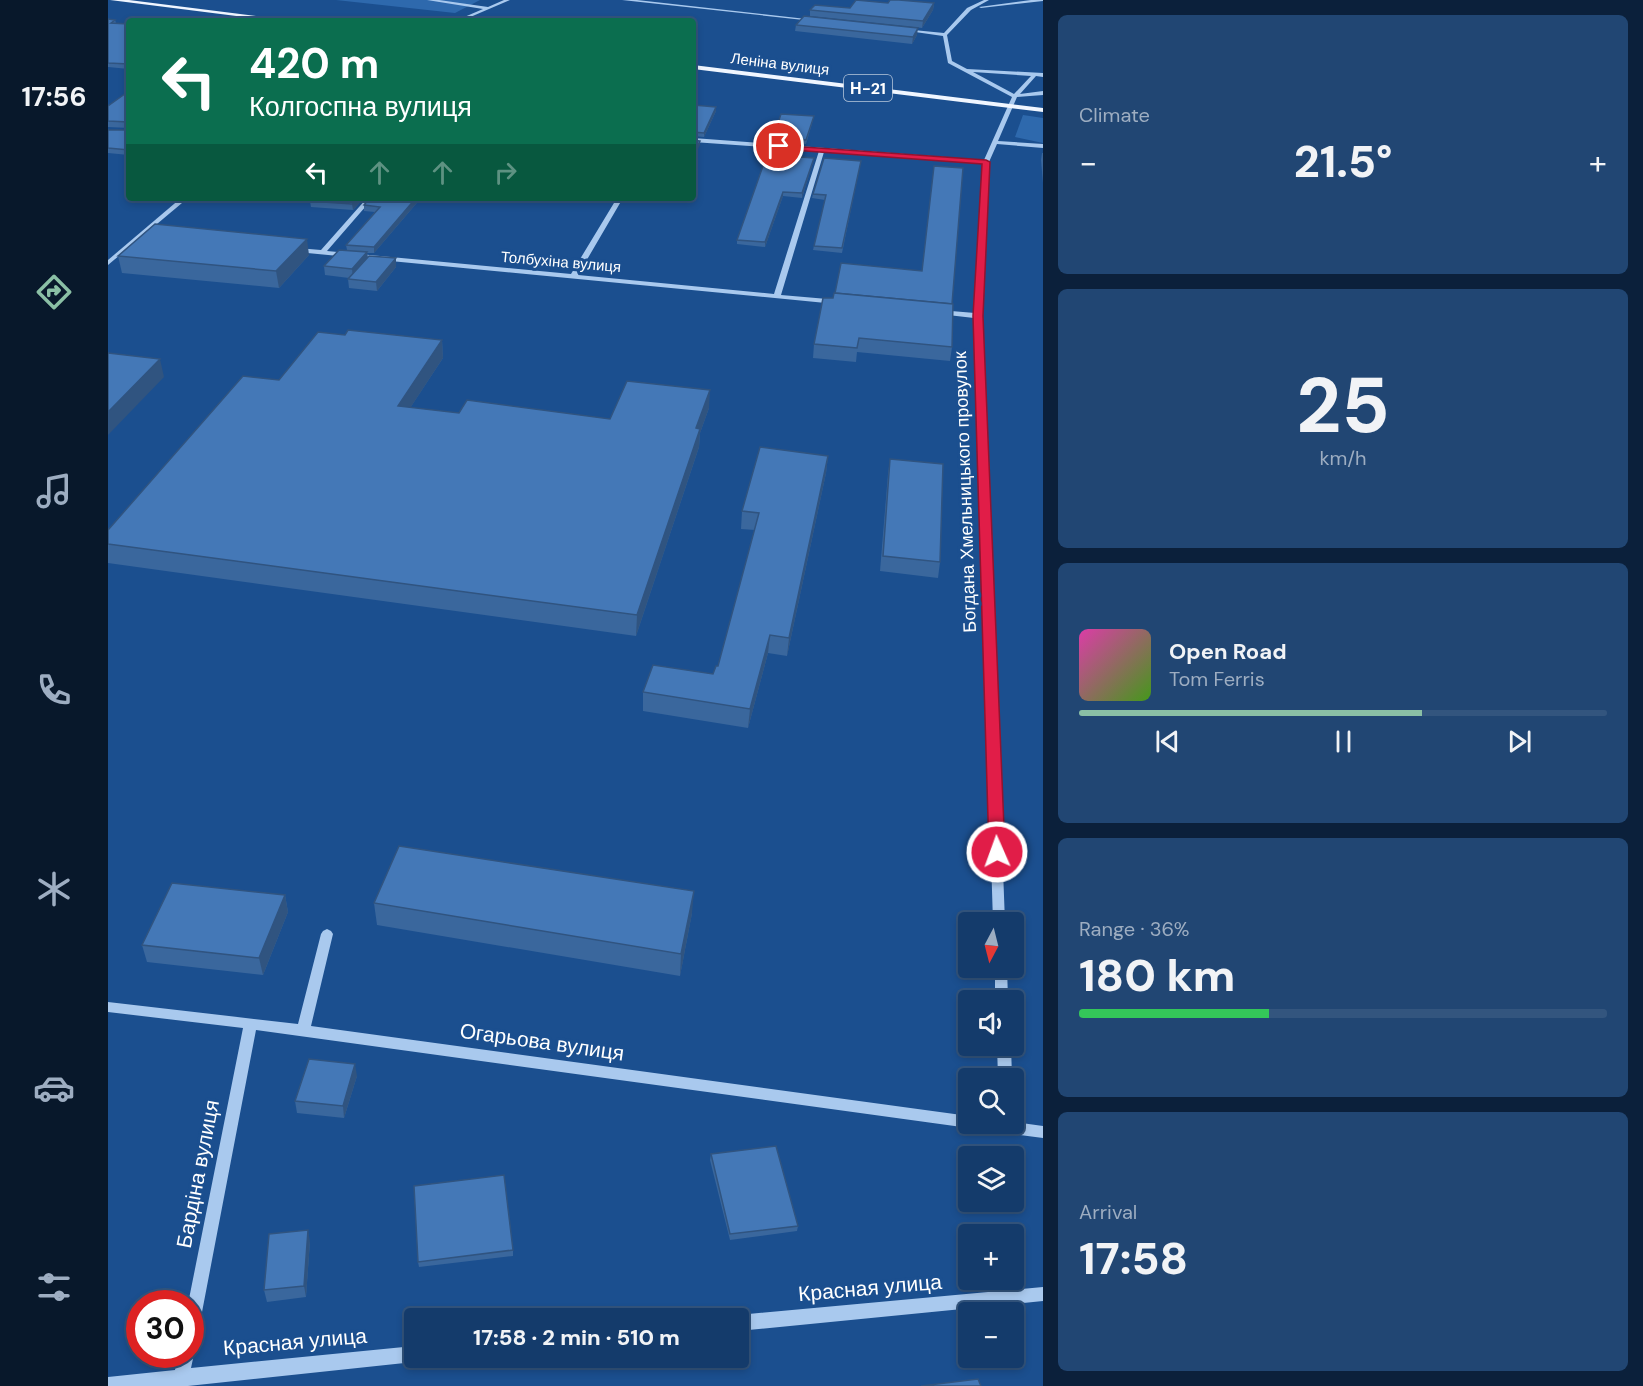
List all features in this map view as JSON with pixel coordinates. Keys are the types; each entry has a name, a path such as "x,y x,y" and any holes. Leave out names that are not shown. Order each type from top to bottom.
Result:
{"main road":[{"path":"113,0 250,18"},
{"name":"Леніна вулиця","path":"696,67 1014,101 1043,110"}],"street":[{"path":"429,0 487,8"},
{"path":"463,18 508,0"},
{"path":"624,0 824,21"},
{"path":"945,35 969,9 987,0"},
{"path":"969,9 1043,0"},
{"path":"901,30 945,35"},
{"path":"945,35 950,62 1014,101 1043,93"},
{"path":"963,69 1039,74"},
{"name":"Богдана Хмельницького провулок","path":"999,912 978,316 986,162 1014,101 1039,74"},
{"path":"696,140 986,162"},
{"path":"995,142 1043,146"},
{"path":"777,296 822,150"},
{"path":"108,263 181,201"},
{"path":"323,252 367,201"},
{"path":"573,277 618,201"},
{"path":"141,235 152,236"},
{"name":"Толбухіна вулиця","path":"289,249 848,303"},
{"path":"931,311 978,316"},
{"path":"303,1030 327,934"},
{"name":"Огарьова вулиця","path":"108,1007 251,1023 958,1120"},
{"name":"Бардіна вулиця","path":"198,1290 251,1023"},
{"path":"1024,1128 1043,1132"},
{"name":"Красная улица","path":"749,1322 1043,1294"},
{"name":"Красная улица","path":"108,1385 181,1381 404,1355"}],"shaded area":[{"path":"336,0 480,0 455,13"},
{"path":"1023,115 1043,118 1043,143 1015,137"}],"building":[{"path":"856,0 934,3 923,21 810,10 815,5 850,8"},
{"path":"804,16 918,28 913,37 796,25"},
{"path":"108,19 115,20 111,23 126,24 126,64 108,63"},
{"path":"126,93 126,122 108,121 108,106"},
{"path":"696,105 716,107 704,133 696,132"},
{"path":"781,114 814,116 806,140 773,138"},
{"path":"108,130 126,130 126,150 108,148"},
{"path":"770,146 804,148 801,157 814,158 802,193 783,192 765,242 737,240"},
{"path":"824,158 861,161 842,248 814,246 826,195 813,194"},
{"path":"934,166 963,168 952,304 835,293 841,263 922,271"},
{"path":"310,201 355,201 352,204"},
{"path":"367,201 413,201 374,247 346,245 380,207 364,205"},
{"path":"155,224 307,239 276,271 118,256"},
{"path":"339,250 367,252 352,269 324,266"},
{"path":"369,256 396,258 376,282 348,279"},
{"path":"834,293 953,304 952,347 859,338 857,348 814,344 823,298 833,298"},
{"path":"348,330 442,340 398,406 459,413 467,400 610,419 627,381 710,390 696,428 700,429 637,615 108,544 108,530 243,376 279,380 318,332 345,335"},
{"path":"108,353 160,359 108,412"},
{"path":"760,447 828,456 789,638 770,635 750,709 643,692 653,665 713,674 718,666 759,513 742,511"},
{"path":"890,459 943,464 940,562 883,556"},
{"path":"399,846 694,891 681,954 374,903"},
{"path":"172,883 285,895 259,958 142,945"},
{"path":"309,1059 355,1064 343,1106 295,1101"},
{"path":"776,1146 798,1226 730,1234 711,1154"},
{"path":"504,1175 513,1250 418,1262 414,1186"},
{"path":"308,1230 304,1286 264,1290 269,1234"},
{"path":"978,1379 981,1386 921,1386"}],"route":[{"path":"779,146 986,162 978,316 997,852"}]}
